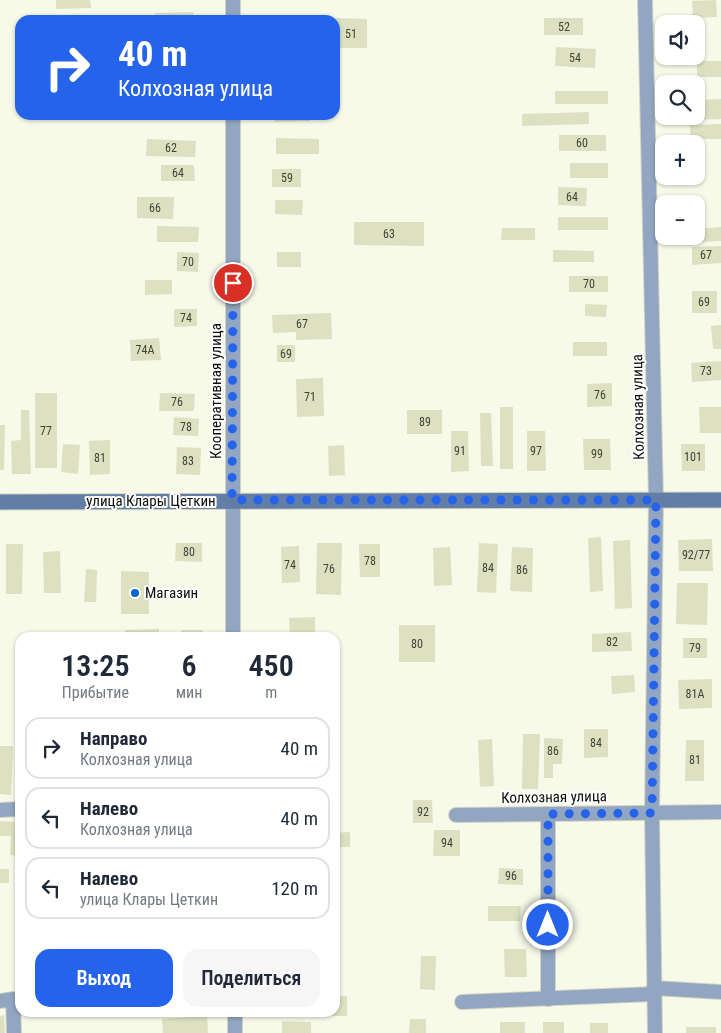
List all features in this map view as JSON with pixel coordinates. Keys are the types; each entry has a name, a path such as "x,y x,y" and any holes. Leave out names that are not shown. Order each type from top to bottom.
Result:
{"main road":[{"name":"улица Клары Цеткин","path":"0,502 721,500"}],"street":[{"path":"233,0 233,15"},
{"name":"Колхозная улица","path":"645,0 656,500 652,813 655,1033"},
{"name":"Кооперативная улица","path":"233,120 233,632"},
{"path":"0,810 15,809"},
{"name":"Колхозная улица","path":"456,815 721,812"},
{"path":"548,814 548,999"},
{"path":"462,1002 548,999 654,991 721,992"},
{"path":"0,1001 12,999 14,1033"},
{"path":"235,1017 235,1033"}],"building":[{"path":"56,0 90,0 91,8 56,9"},
{"path":"716,0 717,17 693,15 692,1"},
{"path":"193,12 193,15 155,15 155,13"},
{"path":"340,18 367,19 367,48 340,48"},
{"path":"544,18 583,18 583,35 544,35"},
{"path":"556,47 596,49 595,68 555,66"},
{"path":"705,61 721,61 721,77 697,75 697,65 705,65"},
{"path":"555,91 608,91 608,104 555,104"},
{"path":"721,99 721,119 705,120 705,100"},
{"path":"589,112 589,124 522,126 522,114"},
{"path":"275,120 310,120 310,121 275,122"},
{"path":"721,124 721,139 705,139 705,135 691,135 690,125"},
{"path":"559,135 606,135 606,151 559,151"},
{"path":"276,138 319,139 319,154 276,154"},
{"path":"147,139 196,141 195,157 146,156"},
{"path":"570,163 608,163 608,178 570,178"},
{"path":"161,165 194,165 195,181 161,181"},
{"path":"272,169 301,169 301,187 272,187"},
{"path":"558,187 587,188 586,206 558,205"},
{"path":"137,197 174,197 173,219 137,218"},
{"path":"275,200 303,200 302,215 275,214"},
{"path":"558,217 608,217 608,230 558,230"},
{"path":"354,222 424,222 424,246 354,245"},
{"path":"157,226 199,227 198,242 157,242"},
{"path":"721,227 721,241 705,242 705,228"},
{"path":"502,228 535,228 535,240 501,240"},
{"path":"721,246 721,263 692,265 692,247"},
{"path":"553,250 594,251 594,262 553,262"},
{"path":"177,252 199,253 198,272 177,271"},
{"path":"277,252 301,252 301,267 277,267"},
{"path":"569,276 608,276 608,292 569,292"},
{"path":"145,280 172,280 172,294 145,295"},
{"path":"692,291 717,291 717,313 692,313"},
{"path":"585,304 607,305 606,317 585,316"},
{"path":"174,309 197,309 197,326 174,327"},
{"path":"331,313 332,339 296,340 296,332 273,333 272,315"},
{"path":"721,325 721,349 713,349 711,326"},
{"path":"159,338 161,360 131,361 130,340"},
{"path":"573,342 607,342 607,356 573,356"},
{"path":"277,345 295,345 295,362 277,362"},
{"path":"721,361 721,380 692,382 691,363"},
{"path":"323,378 324,416 297,417 296,379"},
{"path":"612,383 612,406 587,407 587,384"},
{"path":"35,393 57,393 57,468 35,468"},
{"path":"160,393 195,394 194,411 159,411"},
{"path":"500,407 513,407 513,469 500,469"},
{"path":"699,407 721,407 721,433 700,433"},
{"path":"21,410 29,410 31,474 12,474 11,441 21,440"},
{"path":"407,410 442,410 442,434 407,434"},
{"path":"480,413 491,413 493,466 481,466"},
{"path":"174,417 199,419 198,436 173,435"},
{"path":"0,425 5,425 4,470 0,470"},
{"path":"451,431 468,431 469,471 451,472"},
{"path":"527,431 545,431 546,471 527,471"},
{"path":"583,439 610,439 611,470 584,470"},
{"path":"110,440 110,474 90,475 89,441"},
{"path":"63,444 80,445 78,474 61,472"},
{"path":"681,444 705,444 705,471 682,471"},
{"path":"344,445 345,475 329,476 328,446"},
{"path":"177,447 201,448 200,475 176,474"},
{"path":"601,537 603,591 590,592 588,538"},
{"path":"712,539 713,571 679,571 678,540"},
{"path":"630,540 632,608 615,609 613,541"},
{"path":"176,543 202,543 202,562 175,561"},
{"path":"317,543 342,543 341,595 316,594"},
{"path":"479,543 498,544 496,593 477,592"},
{"path":"6,544 23,544 22,594 6,594"},
{"path":"359,544 380,544 380,577 360,577"},
{"path":"299,546 300,582 282,583 281,547"},
{"path":"450,547 452,585 434,586 433,548"},
{"path":"512,547 533,548 532,592 510,591"},
{"path":"60,551 61,593 44,593 43,552"},
{"path":"86,569 97,570 96,602 84,602"},
{"name":"Магазин","path":"121,571 149,572 149,614 121,614"},
{"path":"677,583 708,583 707,625 676,624"},
{"path":"315,617 315,632 290,632 289,618"},
{"path":"399,625 435,625 435,662 399,662"},
{"path":"159,629 159,632 125,632 125,630"},
{"path":"181,630 203,630 203,632 181,632"},
{"path":"631,632 632,651 592,652 592,634"},
{"path":"683,638 707,638 707,658 683,658"},
{"path":"634,675 635,692 612,694 611,676"},
{"path":"712,679 712,708 679,709 678,680"},
{"path":"584,729 608,729 608,757 584,758"},
{"path":"523,734 540,734 538,789 522,789"},
{"path":"544,738 563,739 562,764 553,764 553,778 544,778"},
{"path":"492,739 494,786 480,787 478,740"},
{"path":"686,740 704,740 704,781 685,781"},
{"path":"0,746 13,746 11,795 0,794"},
{"path":"413,800 432,800 433,823 413,823"},
{"path":"0,821 15,822 15,856 10,855 11,836 0,836"},
{"path":"434,830 460,830 460,856 433,856"},
{"path":"350,832 350,847 340,847 340,833"},
{"path":"499,868 523,869 523,885 498,884"},
{"path":"0,869 9,869 9,883 0,883"},
{"path":"488,906 521,906 520,921 488,921"},
{"path":"504,949 526,949 527,977 505,977"},
{"path":"421,956 436,956 435,990 420,989"},
{"path":"340,996 347,996 347,1016 340,1016"},
{"path":"4,1015 5,1033 0,1033 0,1016"},
{"path":"207,1017 208,1033 163,1033 162,1019"},
{"path":"410,1019 426,1019 426,1033 409,1033"},
{"path":"282,1021 311,1022 311,1033 282,1033"},
{"path":"500,1022 525,1022 525,1033 500,1033"},
{"path":"543,1022 564,1022 564,1033 543,1033"},
{"path":"590,1023 608,1023 608,1033 590,1033"},
{"path":"686,1027 716,1027 716,1033 686,1033"}],"place":[{"name":"Магазин","path":"135,593"}],"route":[{"path":"233,283 232,500 656,500 652,813 548,814 548,925"}]}
